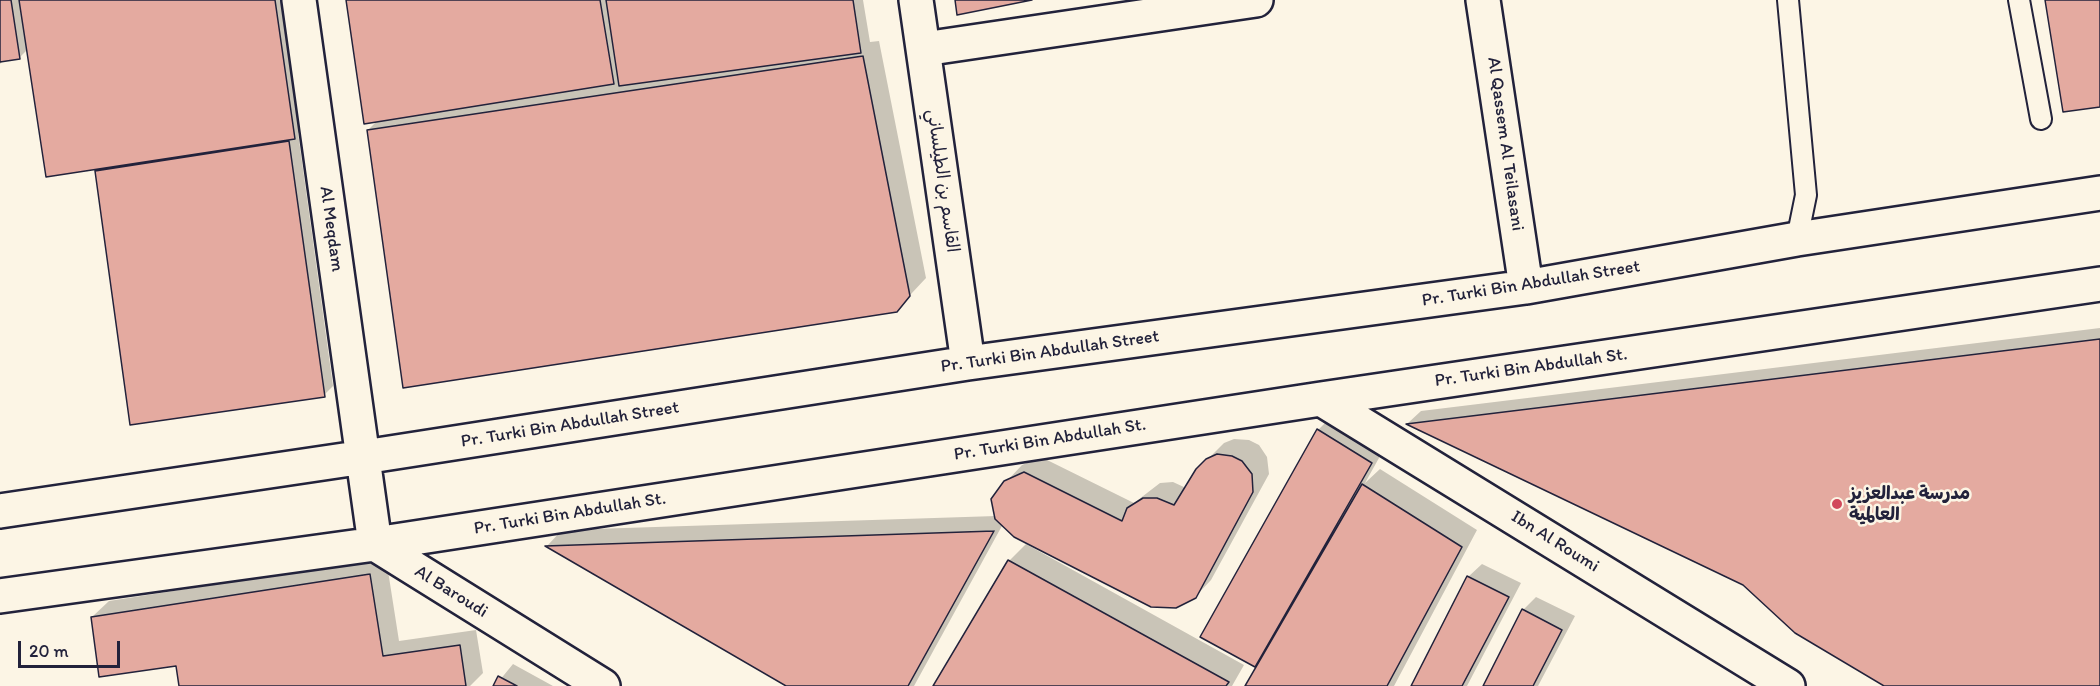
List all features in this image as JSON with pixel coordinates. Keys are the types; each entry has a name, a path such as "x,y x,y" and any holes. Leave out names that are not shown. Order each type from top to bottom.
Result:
{"street":[{"name":"Al Meqdam","path":"299,0 364,457"},
{"name":"القاسم بن الطيلساني","path":"916,0 968,363"},
{"path":"924,49 1189,5 1256,0"},
{"name":"Al Qassem Al Teilasani","path":"1483,0 1526,288"},
{"name":"Pr. Turki Bin Abdullah Street","path":"0,511 968,363 1526,288 1797,239 2100,192"},
{"name":"Pr. Turki Bin Abdullah St.","path":"0,596 375,544 1321,399 2100,284"},
{"name":"Ibn Al Roumi","path":"1321,399 1788,686"},
{"path":"364,457 375,544"},
{"name":"Al Baroudi","path":"375,544 603,686"}],"lane":[{"path":"1788,0 1806,195 1797,239"},
{"path":"2019,0 2041,119"}],"building":[{"path":"0,0 11,0 20,59 0,62"},
{"path":"19,0 275,0 295,139 46,177"},
{"path":"346,0 600,0 614,84 364,124"},
{"path":"606,0 853,0 861,53 619,86"},
{"path":"955,0 1032,0 957,15"},
{"path":"2045,0 2100,0 2100,107 2063,112"},
{"path":"863,56 910,296 897,312 403,388 367,130"},
{"path":"289,141 325,397 130,425 95,171"},
{"name":"مدرسة عبدالعزيز العالمية","path":"2100,339 2100,686 1884,686 1795,633 1743,585 1406,424"},
{"path":"1317,429 1372,463 1255,667 1200,637"},
{"path":"1217,454 1232,456 1242,461 1252,474 1253,492 1196,598 1176,608 1151,607 1014,537 995,519 991,499 1004,481 1024,472 1122,521 1127,508 1143,498 1157,498 1174,505 1196,469 1206,459"},
{"path":"1362,484 1462,547 1387,686 1245,686"},
{"path":"994,531 908,686 786,686 545,546"},
{"path":"1008,560 1229,682 1226,686 933,686"},
{"path":"370,574 383,656 460,645 466,686 179,686 176,666 99,677 91,617"},
{"path":"1467,576 1509,597 1462,686 1411,686"},
{"path":"1522,609 1562,630 1533,686 1483,686"},
{"path":"498,676 517,686 493,686"}],"place":[{"name":"مدرسة عبدالعزيز العالمية","path":"1837,504"}]}
